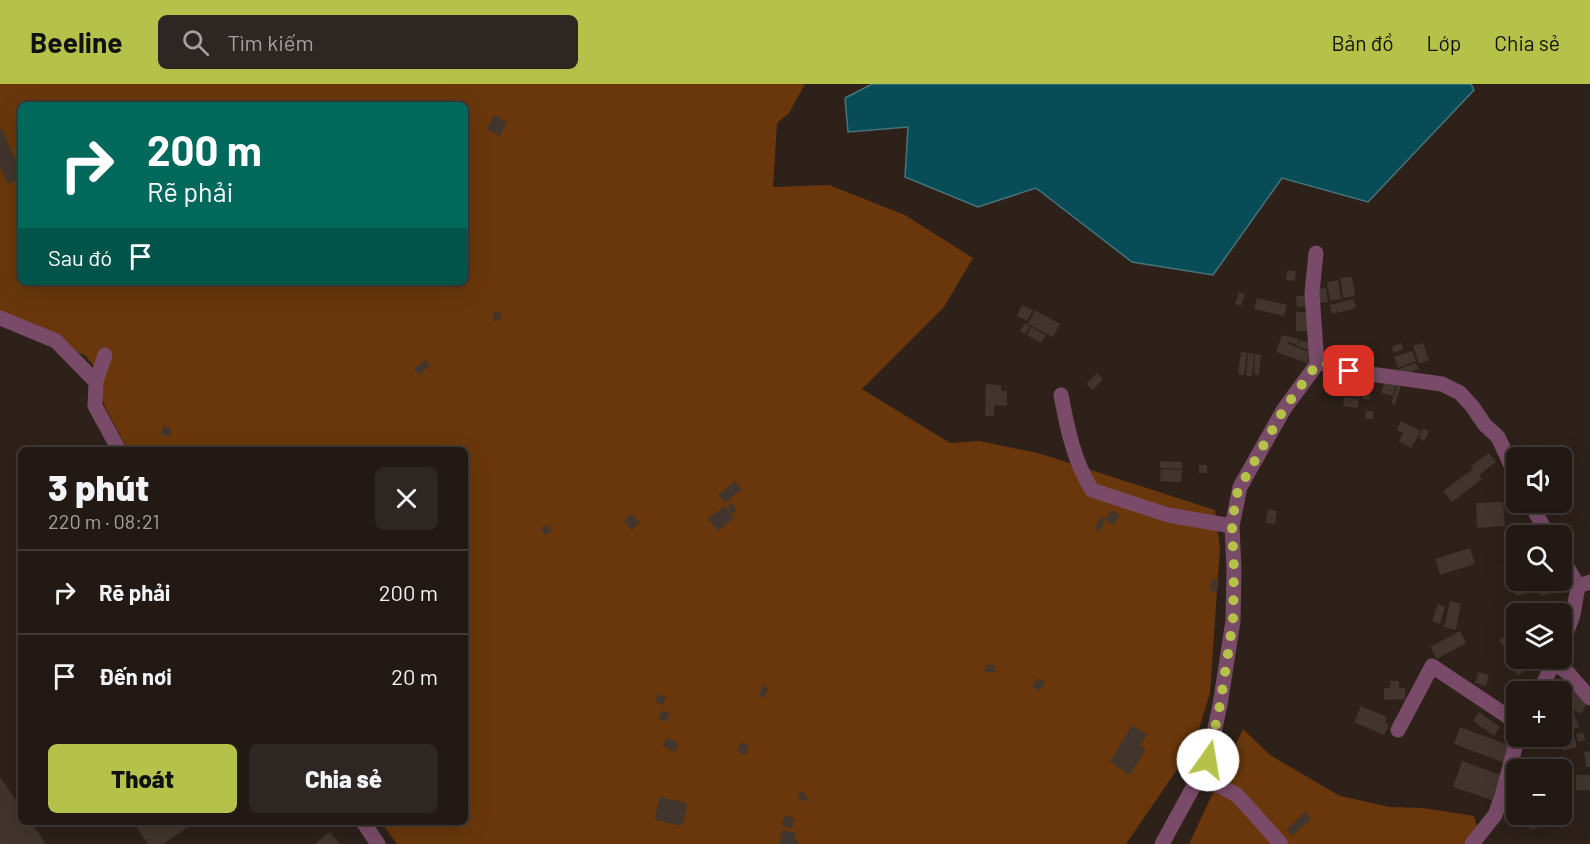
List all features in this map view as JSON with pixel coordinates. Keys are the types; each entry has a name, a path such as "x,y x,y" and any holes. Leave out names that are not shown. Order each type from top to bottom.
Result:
{"street":[{"path":"1161,844 1208,760 1220,705 1233,621 1232,526 1240,487 1284,409 1317,364 1312,293 1316,253"},
{"path":"0,318 56,341 96,382"},
{"path":"105,355 96,382 95,406 117,447"},
{"path":"1317,364 1324,363 1349,371 1442,384 1460,393 1498,437 1506,454"},
{"path":"1061,395 1076,454 1092,490 1168,515 1232,526"},
{"path":"1572,570 1584,584 1572,618"},
{"path":"1398,730 1432,666 1506,715"},
{"path":"1564,669 1590,698"},
{"path":"1472,844 1495,815 1515,747"},
{"path":"1201,776 1237,795 1281,844"},
{"path":"365,825 378,844"}],"shaded area":[{"path":"0,84 805,84 789,113 777,123 773,187 829,185 905,215 973,258 944,307 862,389 950,443 979,441 1038,453 1215,510 1220,548 1210,693 1194,745 1126,844 397,844 383,825 468,825 468,447 126,447 105,407 93,365 85,355 0,325"},
{"path":"1243,729 1270,755 1340,796 1390,807 1423,808 1474,816 1478,832 1469,844 1189,844"}],"water":[{"path":"872,84 1471,84 1474,90 1368,202 1282,178 1213,275 1132,262 1036,188 978,207 905,177 908,127 848,132 845,98"}],"building":[{"path":"494,115 507,122 500,136 487,129"},
{"path":"2,129 18,166 18,179 8,184 0,167 0,130"},
{"path":"1287,270 1296,271 1295,281 1286,280"},
{"path":"1352,277 1355,296 1343,298 1340,278"},
{"path":"1338,280 1341,299 1330,301 1327,282"},
{"path":"1326,288 1328,302 1318,303 1316,289"},
{"path":"1239,292 1245,294 1241,306 1235,304"},
{"path":"1296,296 1309,296 1309,306 1297,307"},
{"path":"1257,298 1287,305 1284,316 1254,309"},
{"path":"1353,299 1356,308 1332,314 1330,305"},
{"path":"1022,305 1033,310 1027,321 1017,316"},
{"path":"1035,310 1060,324 1053,337 1028,324"},
{"path":"500,311 501,319 494,321 493,312"},
{"path":"1296,312 1308,312 1307,331 1296,331"},
{"path":"1025,323 1030,326 1025,334 1020,331"},
{"path":"1031,327 1046,335 1041,343 1027,335"},
{"path":"1282,335 1299,339 1297,345 1289,342 1288,344 1310,352 1307,363 1276,352"},
{"path":"1300,340 1312,344 1309,350 1297,346"},
{"path":"1401,343 1403,349 1394,353 1391,347"},
{"path":"1423,343 1429,360 1419,364 1413,346"},
{"path":"1412,351 1416,361 1398,368 1394,357"},
{"path":"1241,352 1247,353 1244,375 1238,374"},
{"path":"1248,353 1254,354 1252,376 1246,376"},
{"path":"1255,354 1261,355 1259,375 1254,374"},
{"path":"426,360 430,365 419,375 414,369"},
{"path":"1416,363 1419,369 1402,375 1399,369"},
{"path":"1097,373 1103,379 1093,390 1086,384"},
{"path":"1385,380 1396,383 1393,396 1381,393"},
{"path":"986,384 1001,385 1001,391 1007,391 1007,406 994,405 994,416 985,416"},
{"path":"1397,385 1401,386 1395,405 1391,404"},
{"path":"1349,389 1361,391 1360,398 1348,396"},
{"path":"1363,392 1371,393 1370,400 1362,399"},
{"path":"1344,397 1359,399 1358,408 1343,406"},
{"path":"1366,411 1373,411 1373,419 1365,419"},
{"path":"1401,421 1421,431 1411,448 1399,441 1403,433 1397,430"},
{"path":"163,426 171,428 170,436 161,435"},
{"path":"1423,428 1429,431 1424,441 1419,438"},
{"path":"1489,453 1496,462 1479,475 1482,479 1452,502 1443,491 1473,469 1471,466"},
{"path":"1160,461 1182,462 1182,469 1160,468"},
{"path":"1199,465 1207,465 1207,473 1199,473"},
{"path":"1161,469 1182,470 1181,482 1160,481"},
{"path":"735,481 742,489 725,503 718,495"},
{"path":"1503,502 1505,526 1477,528 1476,503"},
{"path":"732,503 737,510 732,514 727,507"},
{"path":"724,506 734,518 718,531 708,519"},
{"path":"1268,509 1277,511 1275,524 1266,523"},
{"path":"1111,510 1120,515 1114,525 1105,520"},
{"path":"631,514 639,522 632,530 624,522"},
{"path":"1100,517 1105,519 1100,531 1095,529"},
{"path":"548,525 552,532 545,535 541,528"},
{"path":"1470,548 1475,564 1440,575 1435,559"},
{"path":"1212,579 1219,581 1217,592 1209,590"},
{"path":"1514,591 1537,591 1516,596"},
{"path":"1539,591 1560,591 1541,596"},
{"path":"1450,601 1461,604 1456,630 1444,627"},
{"path":"1438,604 1445,607 1440,624 1432,621"},
{"path":"1460,631 1466,643 1437,659 1430,647"},
{"path":"1506,635 1506,650 1499,640"},
{"path":"985,665 995,665 995,672 985,672"},
{"path":"1513,669 1527,669 1518,676"},
{"path":"1478,672 1489,675 1486,686 1475,683"},
{"path":"1039,678 1045,683 1039,691 1032,686"},
{"path":"1390,681 1399,681 1399,688 1405,688 1405,699 1384,700 1384,688 1390,688"},
{"path":"763,685 769,688 764,698 759,696"},
{"path":"1572,687 1583,694 1580,699 1587,704 1581,714 1572,708"},
{"path":"658,694 666,697 663,705 655,701"},
{"path":"1361,706 1387,717 1385,723 1389,725 1384,735 1354,722"},
{"path":"662,710 670,714 666,722 658,718"},
{"path":"1479,712 1500,727 1494,736 1473,721"},
{"path":"1574,714 1579,727 1572,730 1572,715"},
{"path":"1132,725 1147,734 1140,746 1146,749 1130,775 1110,762"},
{"path":"1460,727 1511,747 1505,763 1454,744"},
{"path":"1572,732 1577,747 1563,751 1562,747 1572,747"},
{"path":"1583,732 1585,740 1578,742 1576,734"},
{"path":"667,737 679,744 674,752 663,746"},
{"path":"741,742 749,746 745,755 737,751"},
{"path":"1590,751 1590,767 1586,767 1584,752"},
{"path":"1462,761 1504,776 1495,801 1453,787"},
{"path":"1576,775 1590,775 1590,790 1576,790"},
{"path":"0,777 18,803 18,825 33,825 46,844 0,844"},
{"path":"802,791 808,799 803,802 797,794"},
{"path":"659,797 687,803 683,826 655,820"},
{"path":"1305,812 1311,819 1292,836 1286,830"},
{"path":"784,816 794,818 792,828 782,826"},
{"path":"135,825 191,825 163,844 148,844"},
{"path":"1530,825 1538,825 1538,828 1530,829"},
{"path":"782,830 796,833 795,840 798,844 779,844"},
{"path":"330,832 340,844 314,844"}],"route":[{"path":"1208,760 1220,705 1233,621 1232,526 1236,496 1284,409 1317,364 1324,363 1349,371"}]}
